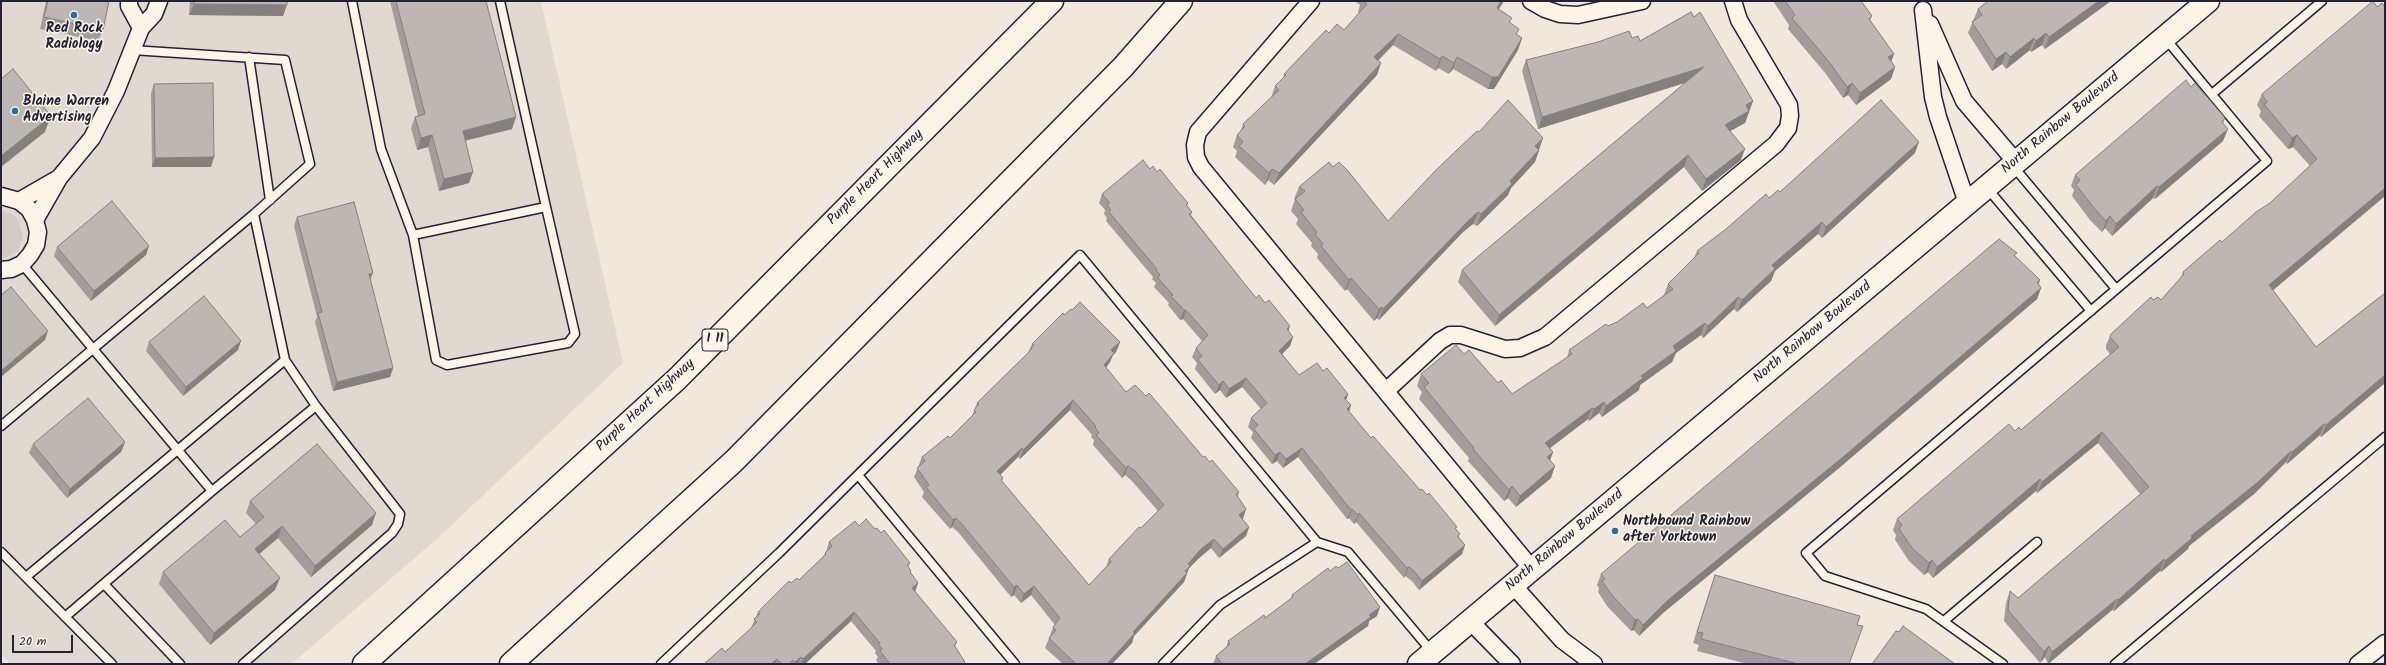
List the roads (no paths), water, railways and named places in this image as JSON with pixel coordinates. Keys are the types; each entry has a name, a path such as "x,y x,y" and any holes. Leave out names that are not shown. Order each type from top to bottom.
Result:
{"main road":[{"name":"Purple Heart Highway","path":"364,664 677,379 1052,1"},
{"path":"511,664 734,461 1123,68 1181,1"},
{"name":"North Rainbow Boulevard","path":"1426,658 2208,1"}],"street":[{"path":"129,1 129,6 141,28"},
{"path":"35,220 59,178 92,138 116,91 141,28 154,14 159,1"},
{"path":"1311,1 1198,132 1195,145 1196,157 1201,167 1387,390 1401,411 1532,569"},
{"path":"1531,1 1545,9 1560,14 1578,15 1642,1"},
{"path":"1387,390 1440,341 1450,335 1461,336 1505,349 1520,348 1545,337 1776,144 1788,128 1790,116 1789,105 1739,20 1733,1"},
{"path":"1921,5 1964,101 2014,164"},
{"path":"1921,5 1936,110 1967,203"},
{"path":"19,201 59,178"},
{"path":"1,196 19,201 28,209 35,220 38,232 36,245 30,256 22,264 11,269 1,270"},
{"path":"1513,585 1562,640 1592,664"},
{"path":"1470,621 1512,664"},
{"path":"2358,664 2385,643"}],"lane":[{"path":"352,1 381,150 413,235 436,360 447,365 568,343 575,334 500,1"},
{"path":"2212,94 2322,1"},
{"path":"2003,664 1926,608 1825,576 1806,553 2268,161 2165,37"},
{"path":"1,426 254,214 310,164 285,60 132,50"},
{"path":"249,57 270,200"},
{"path":"2014,164 2116,289"},
{"path":"1986,188 2091,311"},
{"path":"413,235 546,207"},
{"path":"243,664 392,533 398,524 400,514 316,406 285,360 254,214"},
{"path":"661,664 780,553 1080,255 1317,542 1348,552 1426,658"},
{"path":"22,264 212,491"},
{"path":"26,577 176,449 285,360"},
{"path":"65,617 212,491 316,406"},
{"path":"2115,664 2385,437"},
{"path":"858,475 1015,664"},
{"path":"1163,664 1220,605 1317,542"},
{"path":"1944,621 2037,542"},
{"path":"1,552 112,664"},
{"path":"104,584 180,664"}],"place":[{"name":"Red Rock Radiology","path":"74,15"},
{"name":"Blaine Warren Advertising","path":"15,111"},
{"name":"Northbound Rainbow after Yorktown","path":"1615,531"}]}
